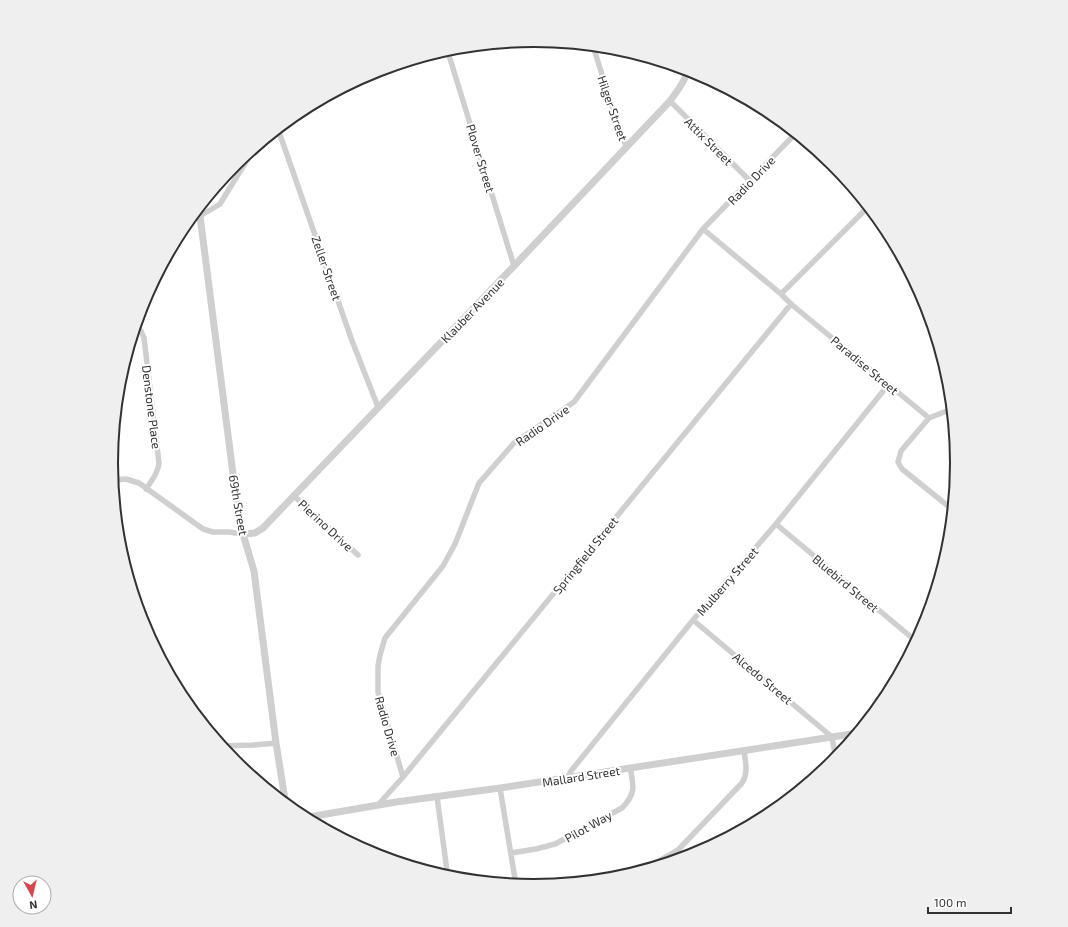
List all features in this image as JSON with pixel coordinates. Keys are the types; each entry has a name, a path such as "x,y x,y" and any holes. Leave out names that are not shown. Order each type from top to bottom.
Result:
{"street":[{"name":"Hilger Street","path":"595,52 622,138 627,147"},
{"name":"Plover Street","path":"450,56 514,266"},
{"name":"Klauber Avenue","path":"243,534 255,533 263,528 294,496 670,101 683,83 686,76"},
{"name":"Attix Street","path":"670,101 750,180"},
{"name":"Zeller Street","path":"280,133 351,338 378,407"},
{"name":"Radio Drive","path":"403,777 378,692 378,666 385,638 443,566 455,544 479,483 514,443 574,402 703,229 792,137"},
{"path":"200,216 220,204 245,163"},
{"path":"781,294 864,211"},
{"name":"69th Street","path":"200,216 238,514 254,571 276,743 285,797"},
{"name":"Paradise Street","path":"703,229 929,418"},
{"name":"Springfield Street","path":"378,805 403,777 791,304"},
{"name":"Denstone Place","path":"140,331 144,338 159,463 156,475 146,489"},
{"name":"Mulberry Street","path":"568,777 571,771 693,620 776,524 888,384"},
{"path":"947,410 929,418 901,451 898,462 902,469 948,506"},
{"path":"118,479 131,480 139,483 204,529 213,532 243,534"},
{"name":"Pierino Drive","path":"294,496 358,555"},
{"name":"Bluebird Street","path":"776,524 912,638"},
{"name":"Alcedo Street","path":"693,620 832,737"},
{"name":"Mallard Street","path":"313,816 378,805 500,788 850,734"},
{"path":"832,737 835,752"},
{"path":"228,746 276,743"},
{"path":"660,860 678,850 742,783 745,778 746,771 744,750"},
{"name":"Pilot Way","path":"511,853 555,844 622,808 629,801 633,792 630,768"},
{"path":"500,788 515,879"},
{"path":"437,796 447,871"}]}
